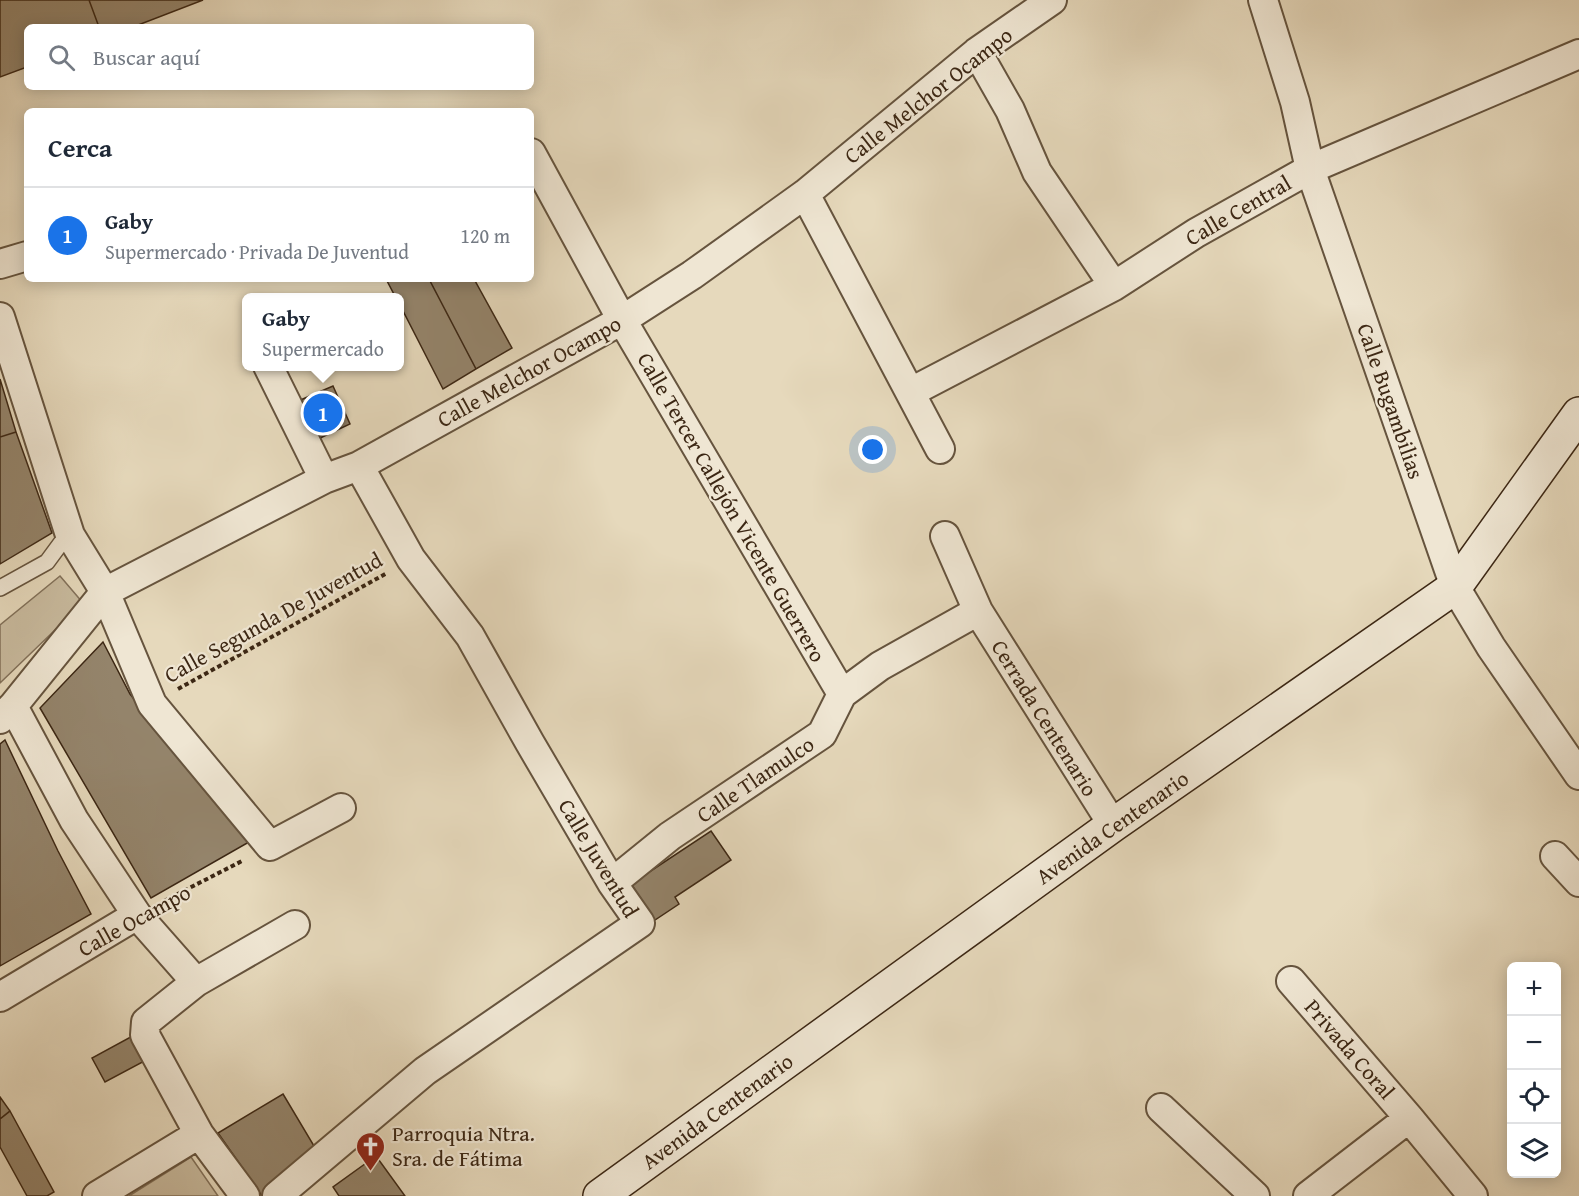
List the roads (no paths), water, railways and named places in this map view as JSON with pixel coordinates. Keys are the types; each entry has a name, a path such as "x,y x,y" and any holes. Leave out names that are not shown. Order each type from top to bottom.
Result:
{"main road":[{"name":"Avenida Centenario","path":"600,1196 1113,825 1455,586 1579,414"}],"street":[{"name":"Calle Melchor Ocampo","path":"7,712 105,592 324,479 359,466 622,320 692,275 805,194 977,52 1052,0"},
{"name":"Calle Bugambilias","path":"1263,0 1295,102 1310,168 1455,586 1491,647 1579,775"},
{"path":"977,52 1010,110 1037,172 1113,286"},
{"name":"Calle Central","path":"910,392 1113,286 1197,232 1310,168 1579,54"},
{"name":"Calle Tercer Callejón Vicente Guerrero","path":"534,159 622,320 842,694"},
{"path":"805,194 940,449"},
{"path":"0,264 24,257"},
{"path":"0,317 70,534 105,592 152,704 270,846 341,808"},
{"path":"270,371 324,479"},
{"name":"Calle Juventud","path":"277,1196 425,1071 640,923 612,883 470,636 411,560 359,466"},
{"name":"Cerrada Centenario","path":"945,536 978,610 1113,825"},
{"name":"Calle Tlamulco","path":"612,883 670,836 822,734 842,694 880,666 978,610"},
{"path":"7,712 74,820 137,915 196,982"},
{"path":"1556,856 1579,882"},
{"name":"Calle Ocampo","path":"0,997 137,915"},
{"path":"245,1196 200,1134 145,1035 146,1022 196,982 295,926"},
{"name":"Privada Coral","path":"1291,981 1473,1196"},
{"path":"1161,1108 1255,1196"},
{"path":"1308,1196 1409,1118"},
{"path":"97,1196 200,1134"}],"lane":[{"path":"0,588 47,562 70,534"}],"place":[{"name":"Gaby","path":"323,413"},
{"name":"Parroquia Ntra. Sra. de Fátima","path":"371,1172"}]}
